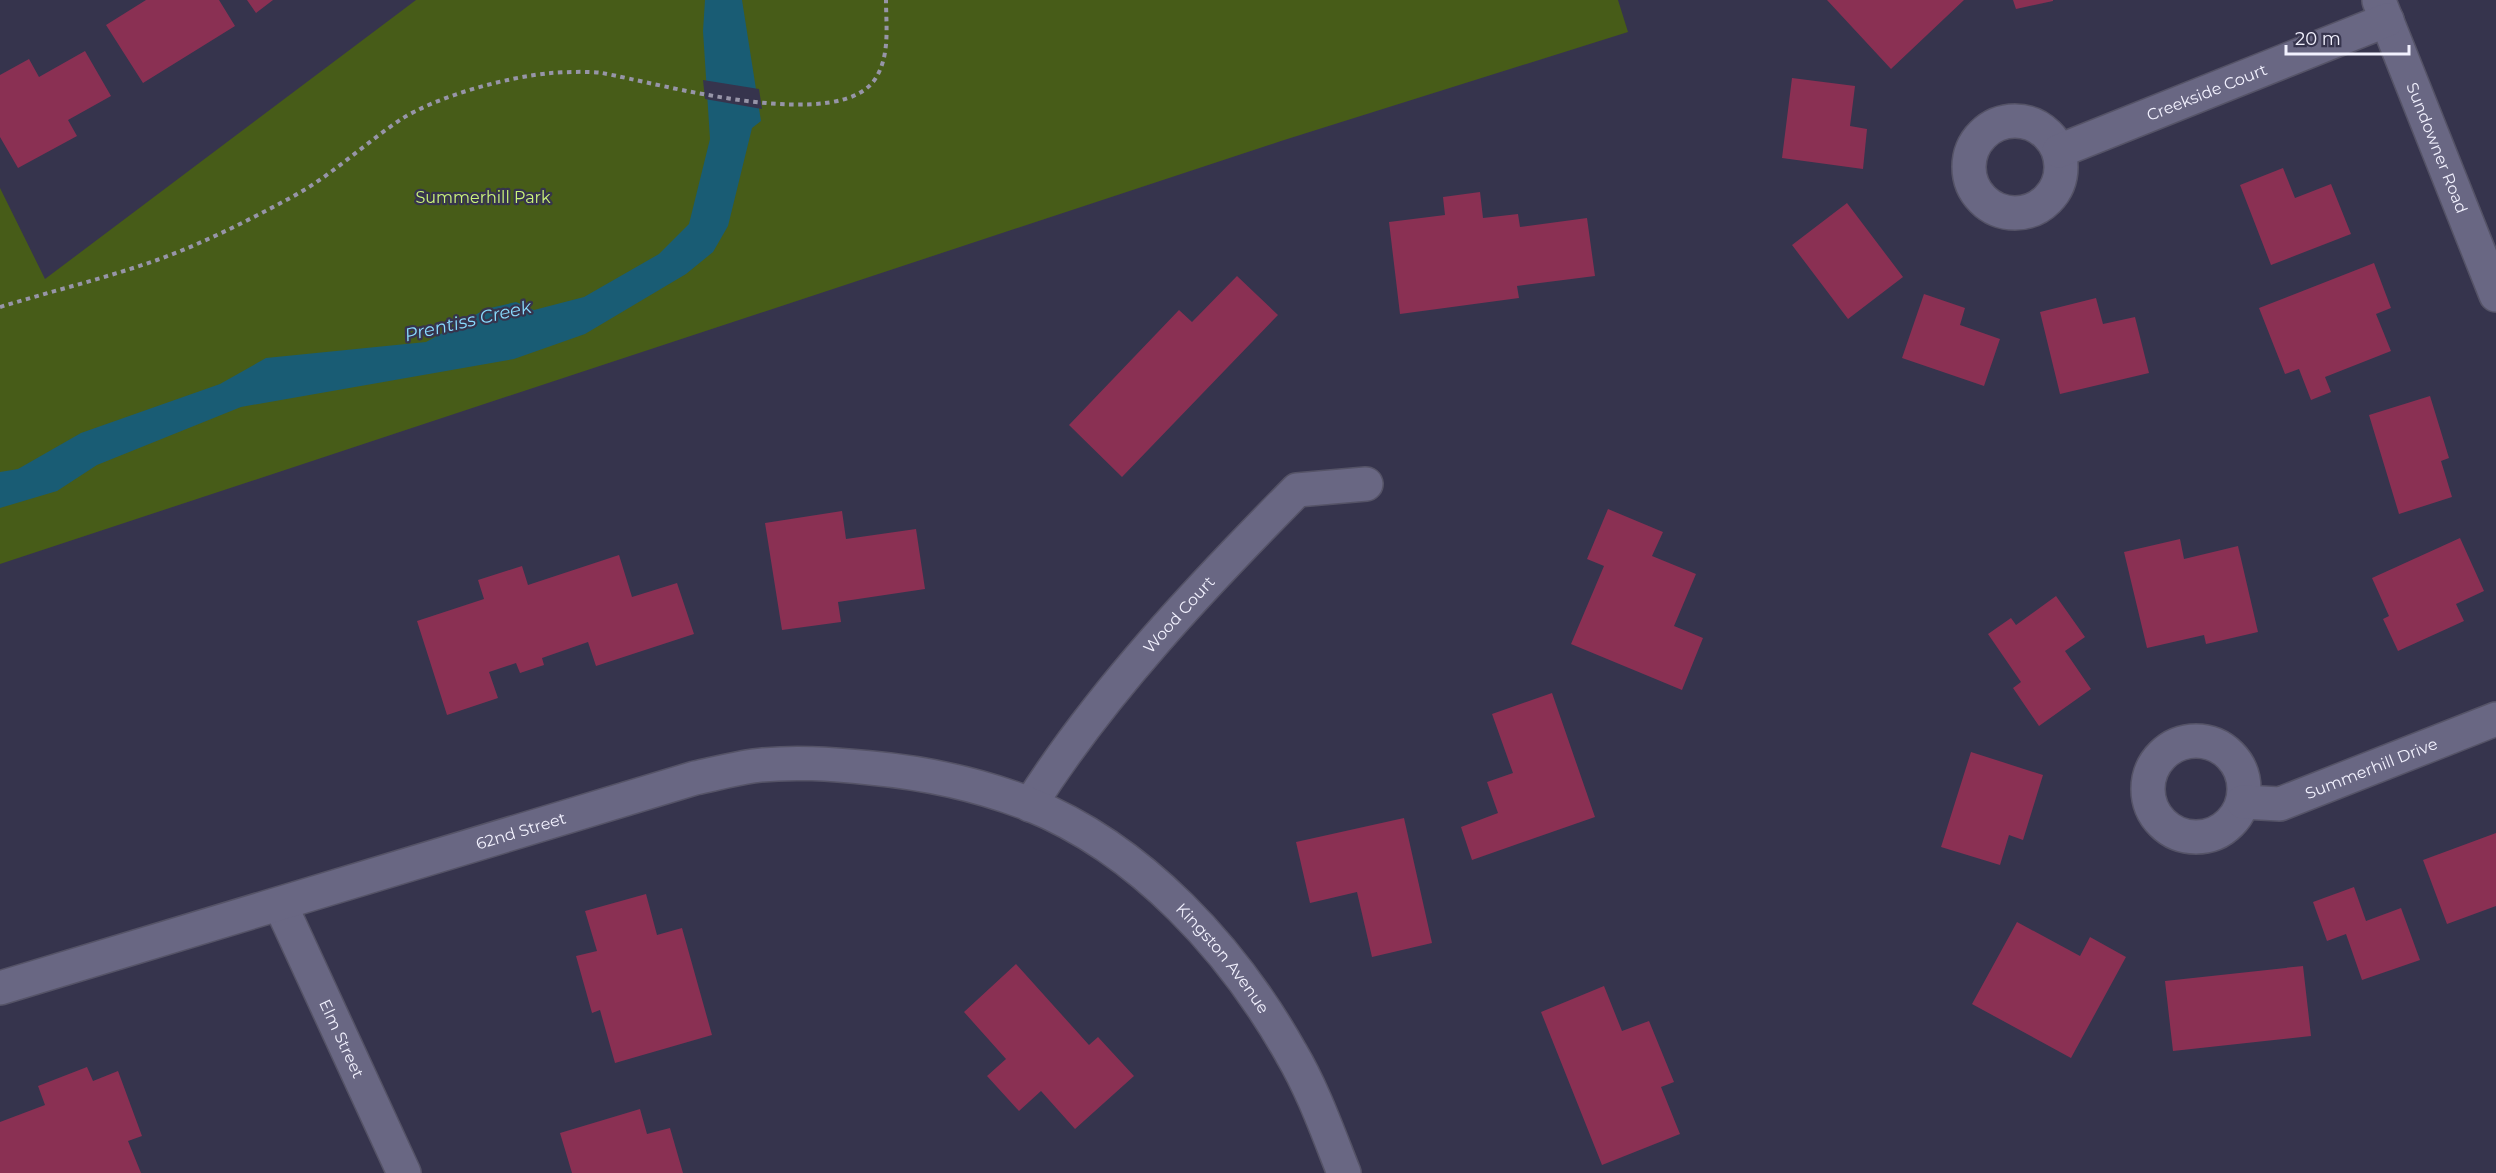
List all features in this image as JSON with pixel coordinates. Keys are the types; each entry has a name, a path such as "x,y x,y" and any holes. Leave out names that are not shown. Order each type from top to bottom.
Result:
{"street":[{"name":"Creekside Court","path":"2059,150 2383,10"},
{"name":"Sundowner Road","path":"2383,10 2496,295"},
{"name":"Wood Court","path":"1030,805 1072,741 1217,571 1297,490 1366,484"},
{"name":"Summerhill Drive","path":"2243,802 2280,804 2496,719"},
{"name":"62nd Street","path":"11,985 695,778 753,766 805,764 899,771 971,785 1030,805"},
{"name":"Kingston Avenue","path":"1030,805 1076,827 1125,861 1166,894 1235,968 1293,1054 1344,1173"},
{"name":"Elm Street","path":"280,904 404,1173"}],"path":[{"path":"0,307 158,260 229,229 295,195 403,118 465,92 508,79 552,73 600,73 653,85 784,106 827,102 850,97 864,91 876,78 884,61 885,0"}],"green space":[{"name":"Summerhill Park","path":"416,0 1618,0 1628,32 1281,141 0,564 0,188 45,279"}],"water":[{"name":"Prentiss Creek","path":"705,0 742,0 761,121 752,128 728,226 713,252 686,274 585,334 514,359 241,407 97,465 57,491 0,508 0,472 18,469 81,433 220,384 266,358 426,342 486,309 516,302 534,310 584,297 659,254 689,224 710,139 703,31"}],"pier":[{"path":"703,80 759,89 762,109 705,99"}],"building":[{"path":"146,0 219,0 235,26 143,83 106,25"},
{"path":"247,0 273,0 256,13"},
{"path":"1827,0 1964,0 1891,69"},
{"path":"2013,0 2053,0 2053,1 2016,9"},
{"path":"85,51 111,96 68,120 77,136 18,168 0,137 0,75 29,59 39,77"},
{"path":"1792,78 1855,86 1850,126 1867,129 1863,169 1782,158"},
{"path":"2283,168 2295,198 2331,184 2351,234 2271,265 2240,185"},
{"path":"1480,192 1483,218 1518,214 1520,227 1587,218 1595,276 1517,286 1519,298 1400,314 1389,222 1445,215 1443,197"},
{"path":"1847,203 1903,277 1848,319 1792,245"},
{"path":"2374,263 2391,308 2376,314 2391,351 2325,377 2331,392 2311,400 2299,369 2285,374 2259,308"},
{"path":"1237,276 1278,315 1122,477 1069,425 1179,310 1192,322"},
{"path":"1924,294 1965,308 1960,325 2000,339 1984,386 1902,358"},
{"path":"2096,298 2103,324 2135,317 2149,373 2060,394 2040,312"},
{"path":"2430,396 2449,458 2441,461 2452,497 2399,514 2369,415"},
{"path":"1608,509 1663,532 1652,556 1696,574 1674,626 1703,638 1682,690 1571,644 1604,566 1587,559"},
{"path":"842,511 846,539 916,529 925,589 838,602 841,622 782,630 765,523"},
{"path":"2460,538 2484,591 2456,604 2464,621 2398,651 2383,619 2389,616 2372,578"},
{"path":"2180,539 2184,559 2238,546 2258,632 2206,644 2204,635 2147,648 2124,552"},
{"path":"619,555 632,597 677,583 694,634 596,666 588,642 542,658 544,665 520,673 516,663 489,672 498,698 447,715 417,621 484,599 478,580 522,566 528,585"},
{"path":"2056,596 2085,637 2065,651 2091,689 2039,726 2013,688 2021,682 1988,634 2011,618 2016,625"},
{"path":"1552,693 1595,817 1472,860 1461,827 1498,813 1487,782 1513,773 1492,714"},
{"path":"1971,752 2043,775 2023,840 2009,835 2000,865 1941,847"},
{"path":"1404,818 1432,943 1372,957 1357,892 1310,903 1296,842"},
{"path":"2496,833 2496,906 2447,924 2423,860"},
{"path":"2354,887 2366,921 2401,908 2420,960 2362,980 2346,934 2327,941 2313,902"},
{"path":"646,894 657,935 682,928 712,1035 615,1063 600,1010 592,1013 576,956 597,951 585,911"},
{"path":"2017,922 2080,956 2090,937 2126,957 2071,1058 1972,1004"},
{"path":"1016,964 1089,1045 1098,1037 1134,1076 1075,1129 1041,1091 1019,1111 987,1076 1006,1059 964,1012"},
{"path":"2303,966 2311,1036 2173,1051 2165,981"},
{"path":"1604,986 1622,1031 1649,1021 1674,1082 1661,1087 1680,1134 1602,1165 1541,1012"},
{"path":"87,1067 93,1081 118,1071 142,1136 128,1141 141,1173 0,1173 0,1122 45,1105 38,1086"},
{"path":"640,1109 647,1134 670,1128 683,1173 572,1173 560,1133"}]}
